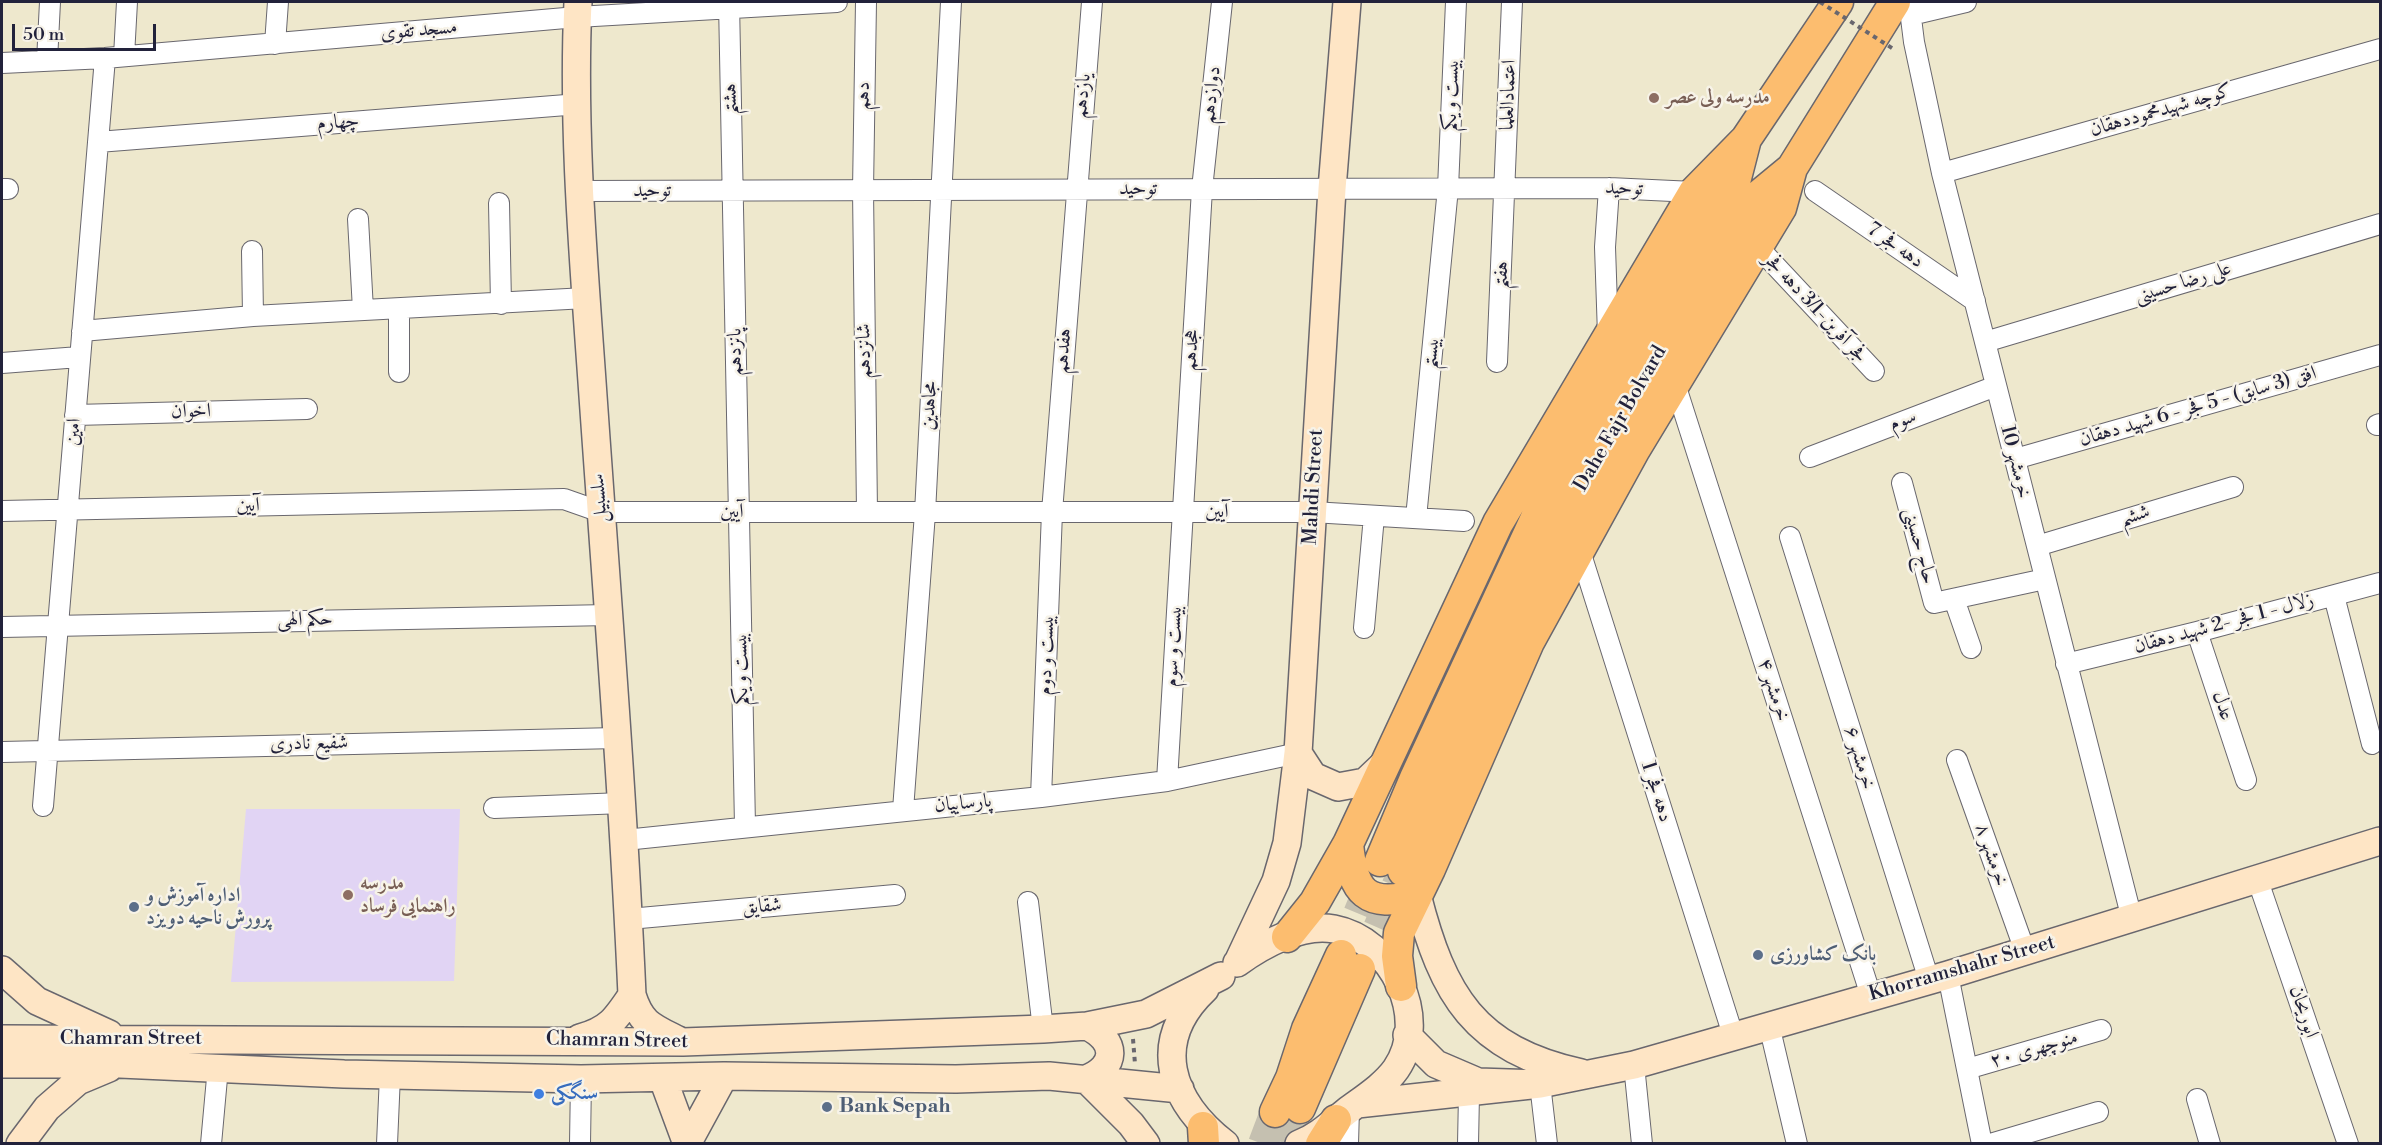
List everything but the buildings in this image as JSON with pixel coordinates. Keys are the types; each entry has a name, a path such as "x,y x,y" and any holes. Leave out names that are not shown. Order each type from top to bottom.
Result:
{"main road":[{"name":"Mahdi Street","path":"1230,969 1276,881 1287,843 1298,753 1332,189 1347,2"},
{"name":"Dahe Fajr Bolvard","path":"1400,876 1420,768 1547,494 1735,182 1746,139 1838,2"},
{"name":"Dahe Fajr Bolvard","path":"1400,876 1432,801 1564,518 1641,382 1758,196 1792,168 1905,6"},
{"name":"سلسبیل","path":"578,9 581,191 586,298 623,803 632,995 638,1014 650,1026 683,1042"},
{"path":"1287,937 1315,902 1348,844 1498,523 1694,192 1746,139"},
{"path":"1348,844 1351,871 1357,886 1376,899 1397,900 1400,876 1579,548 1781,208 1792,168"},
{"path":"1298,753 1313,776 1338,787 1365,782 1385,763"},
{"name":"Khorramshahr Street","path":"1342,1124 1469,1094 1540,1084 1634,1065 2132,920 2380,842"},
{"path":"1299,1143 1342,1124 1395,1070 1407,1035 1408,1012 1396,956 1399,933 1400,876"},
{"path":"1400,876 1443,978 1470,1014 1504,1046 1550,1066 1591,1075"},
{"path":"1211,1138 1191,1113 1170,1064 1177,1023 1202,991 1266,944 1306,931 1334,929 1366,944 1392,966 1401,986"},
{"path":"1287,1110 1351,962"},
{"name":"Chamran Street","path":"2,1064 221,1039 683,1042 1088,1026 1146,1014 1230,969"},
{"path":"2,970 37,1001 121,1051 78,1081 47,1108 20,1143"},
{"path":"574,1040 600,1033 616,1019 632,995"},
{"path":"1088,1026 1101,1033 1109,1046 1109,1061 1100,1074 1086,1079 1131,1124 1146,1143"},
{"name":"Khorramshahr Street","path":"1407,1035 1436,1064 1478,1082 1540,1084"},
{"name":"Chamran Street","path":"2,1039 121,1051 218,1067 390,1075 581,1079 724,1076 956,1079 1048,1076 1180,1089"},
{"path":"218,1067 221,1039"},
{"path":"687,1143 724,1076"},
{"path":"663,1078 687,1143"},
{"path":"2,1137 3,1143"}],"street":[{"path":"47,61 50,2"},
{"name":"امین","path":"43,806 98,142 127,2"},
{"path":"275,44 278,2"},
{"name":"مسجد تقوی","path":"2,63 115,57 275,44 578,9 837,2"},
{"name":"دهم","path":"863,190 866,2"},
{"name":"مجاهدین","path":"903,810 925,513 951,2"},
{"name":"یازدهم","path":"1075,190 1092,2"},
{"name":"دوازدهم","path":"1202,189 1222,2"},
{"name":"بیست و یکم","path":"1448,188 1456,2"},
{"name":"اعتمادالعلما","path":"1506,188 1512,2"},
{"path":"1905,6 1966,2"},
{"name":"هشتم","path":"729,5 732,191"},
{"name":"خرمشهر 10","path":"1905,6 1942,173 2132,920"},
{"name":"کوچه شهیدمحموددهقان","path":"1942,173 2380,49"},
{"name":"چهارم","path":"98,142 579,104"},
{"name":"بیستم","path":"1416,518 1448,188"},
{"name":"هفتم","path":"1497,362 1506,188"},
{"path":"1608,335 1605,247 1609,188"},
{"name":"توحید","path":"581,191 1609,188 1694,192"},
{"name":"هجدهم","path":"1182,511 1202,189"},
{"name":"شانزدهم","path":"863,190 867,512"},
{"name":"هفدهم","path":"1052,512 1075,190"},
{"name":"پانزدهم","path":"732,191 739,513"},
{"name":"دهه فجر 7","path":"1815,191 1975,301"},
{"path":"499,203 501,304"},
{"path":"358,219 363,310"},
{"name":"علی رضا حسینی","path":"1985,342 2380,224"},
{"name":"فجر آفرین-3/1 دهه فجر","path":"1757,246 1874,371"},
{"path":"252,251 253,316"},
{"path":"82,331 253,316 399,310 586,298"},
{"path":"399,310 399,372"},
{"name":"افق (3 سابق) - 5 فجر - 6 شهید دهقان","path":"2014,459 2380,355"},
{"path":"2,363 79,357"},
{"name":"خرمشهر ۴","path":"1675,384 1871,996"},
{"name":"سوم","path":"1810,457 1996,386"},
{"name":"اخوان","path":"75,415 307,409"},
{"name":"حاج حسینی","path":"1902,483 1934,603 2045,579"},
{"name":"ششم","path":"2037,546 2233,487"},
{"name":"آیین","path":"2,511 564,499 601,512 1312,512 1464,521"},
{"name":"بیست و سوم","path":"1167,781 1182,511"},
{"name":"بیست و دوم","path":"1041,797 1052,512"},
{"name":"بیست و یکم","path":"739,513 745,826"},
{"path":"1364,628 1374,516"},
{"name":"خرمشهر ۶","path":"1790,537 1938,977 1967,1069 1982,1143"},
{"name":"دهه فجر 1","path":"1579,548 1733,1035"},
{"name":"زلال - 1 فجر -2 شهید دهقان","path":"2066,664 2197,633 2380,583"},
{"path":"2334,596 2372,744"},
{"path":"1954,599 1971,648"},
{"name":"حکم الهی","path":"2,627 609,615"},
{"name":"عدل","path":"2197,633 2246,780"},
{"name":"شفیع نادری","path":"2,752 617,738"},
{"name":"پارساییان","path":"625,840 1041,797 1167,781 1298,753"},
{"name":"خرمشهر ۸","path":"1958,760 2025,951"},
{"path":"494,808 623,803"},
{"name":"ابوریحان","path":"2258,881 2348,1143"},
{"name":"شقایق","path":"629,919 896,895"},
{"path":"1028,902 1043,1029"},
{"path":"1768,1025 1797,1143"},
{"name":"منوچهری ۲۰","path":"1967,1069 2101,1030"},
{"path":"1634,1065 1642,1143"},
{"path":"211,1143 218,1067"},
{"path":"387,1143 390,1075"},
{"path":"580,1143 581,1079"},
{"path":"1540,1084 1547,1143"},
{"path":"1468,1143 1469,1094"},
{"path":"2197,1099 2210,1143"},
{"path":"1990,1143 2098,1112"}],"path":[{"path":"1820,2 1896,50"}],"shaded area":[{"name":"مدرسه راهنمایی فرساد","path":"246,809 460,809 454,981 231,982"}],"tunnel":[{"path":"1341,955 1380,861"},
{"path":"1360,969 1400,878"},
{"path":"1287,1144 1300,1108"},
{"path":"1263,1144 1275,1112"}],"place":[{"name":"مدرسه ولی عصر","path":"1654,98"},
{"name":"مدرسه راهنمایی فرساد","path":"348,895"},
{"name":"اداره آموزش و پرورش ناحیه دو یزد","path":"134,907"},
{"name":"بانک کشاورزی","path":"1758,955"},
{"name":"سنگکی","path":"539,1094"},
{"name":"Bank Sepah","path":"827,1107"}]}
